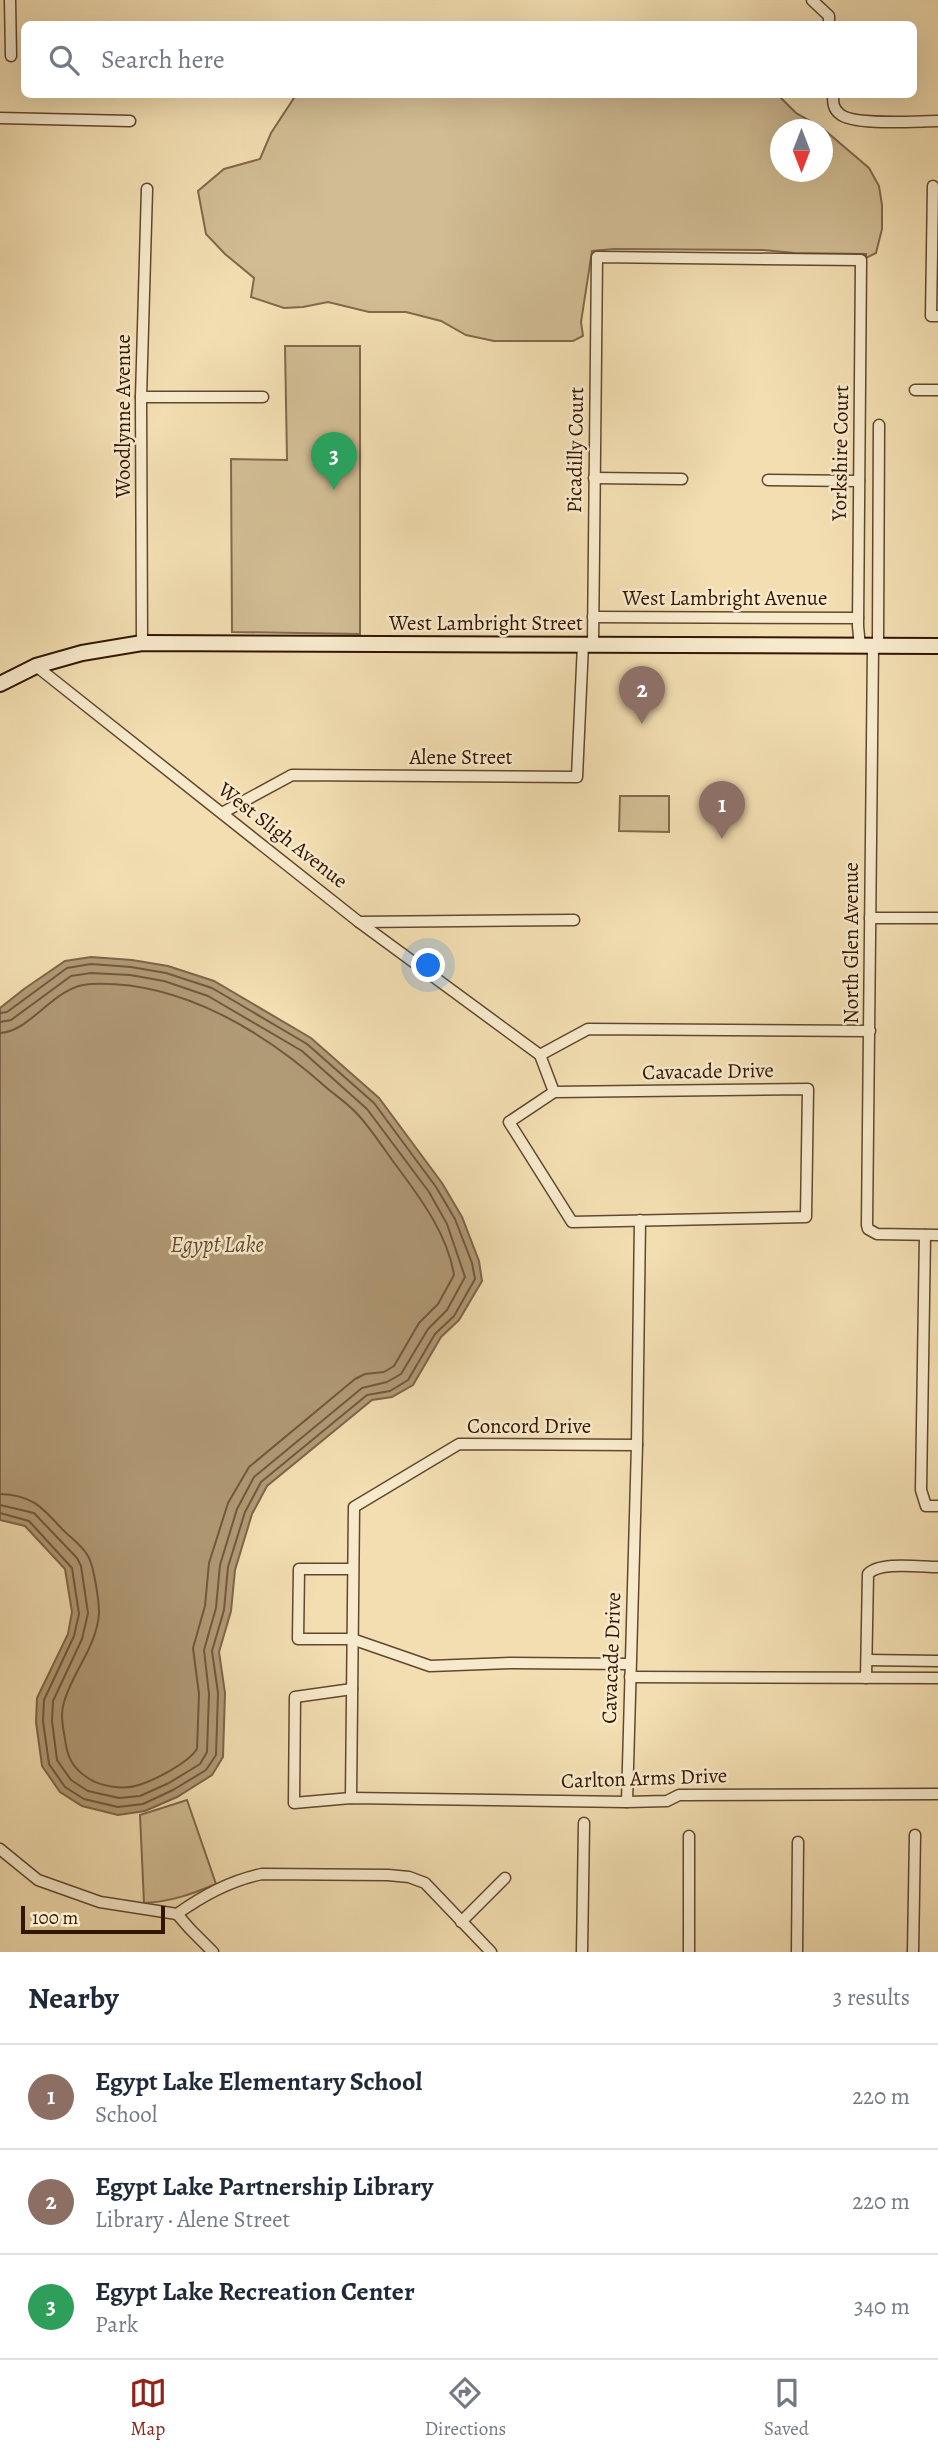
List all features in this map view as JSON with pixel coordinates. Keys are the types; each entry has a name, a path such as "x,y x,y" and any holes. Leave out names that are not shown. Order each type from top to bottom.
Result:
{"main road":[{"name":"West Lambright Street","path":"36,666 82,653 142,643 938,646"},
{"path":"0,684 36,666"}],"street":[{"path":"10,0 11,56"},
{"path":"812,0 829,16 830,21"},
{"path":"833,98 833,106 839,114 852,121 938,121"},
{"path":"0,118 130,121"},
{"path":"933,186 934,316"},
{"name":"Woodlynne Avenue","path":"142,643 141,397 147,189"},
{"name":"Picadilly Court","path":"588,644 593,617 597,257 861,260"},
{"name":"Yorkshire Court","path":"861,260 858,618 866,647"},
{"path":"915,390 938,390"},
{"path":"141,397 263,397"},
{"path":"866,647 878,641 879,425"},
{"path":"594,478 682,479"},
{"path":"768,480 859,481"},
{"name":"West Lambright Avenue","path":"593,617 858,618"},
{"name":"Alene Street","path":"222,813 292,775 577,777 588,644"},
{"name":"North Glen Avenue","path":"866,647 870,918 867,1225 868,1229 877,1234 926,1235"},
{"name":"West Sligh Avenue","path":"36,666 359,922 540,1055"},
{"path":"870,918 938,918"},
{"path":"359,922 574,920"},
{"path":"554,1092 540,1055 588,1029 870,1031"},
{"name":"Cavacade Drive","path":"808,1089 806,1217 640,1220 572,1222 509,1122 554,1092 808,1089"},
{"name":"Cavacade Drive","path":"627,1802 640,1220"},
{"path":"938,1234 926,1235 920,1490 926,1506 938,1506"},
{"name":"Concord Drive","path":"352,1569 354,1507 459,1444 637,1445"},
{"path":"866,1678 868,1574 872,1569 882,1567 938,1566"},
{"path":"351,1798 352,1689 352,1639 352,1569 299,1569 298,1639 352,1639 430,1666 511,1663 630,1664"},
{"path":"867,1660 938,1661"},
{"path":"630,1677 938,1678"},
{"name":"Carlton Arms Drive","path":"352,1689 295,1697 294,1803 351,1798 627,1802 667,1801 679,1795 938,1794"},
{"path":"582,1952 584,1823"},
{"path":"913,1952 915,1835"},
{"path":"688,1836 689,1952"},
{"path":"797,1842 797,1952"},
{"path":"0,1849 38,1880 100,1902 177,1914 214,1952"},
{"path":"177,1914 195,1900 262,1874 409,1877 425,1883 491,1952"},
{"path":"461,1922 505,1878"}],"shaded area":[{"path":"294,98 781,98 796,113 807,119 770,119 770,182 833,182 833,137 869,168 879,186 882,229 876,253 866,258 866,254 763,250 592,251 581,322 583,336 573,341 494,341 466,335 441,321 406,312 369,312 328,302 284,308 251,297 254,278 206,234 198,191 224,169 260,159 271,133"},
{"path":"285,346 360,346 360,634 232,632 231,459 287,460"},
{"path":"620,796 669,796 669,832 619,831"},
{"path":"187,1800 216,1884 181,1897 144,1903 140,1815"}],"water":[{"name":"Egypt Lake","path":"91,957 168,966 214,981 311,1038 379,1098 442,1183 462,1217 479,1261 482,1281 459,1320 441,1337 413,1385 392,1397 372,1400 267,1486 252,1514 235,1570 231,1611 219,1652 225,1693 223,1757 212,1775 177,1797 145,1811 118,1815 82,1806 60,1792 42,1766 36,1722 37,1698 68,1634 72,1612 65,1569 25,1526 0,1520 0,1008 65,961"}],"place":[{"name":"Egypt Lake Recreation Center","path":"334,490"},
{"name":"Egypt Lake Partnership Library","path":"642,724"},
{"name":"Egypt Lake Elementary School","path":"722,839"}]}
